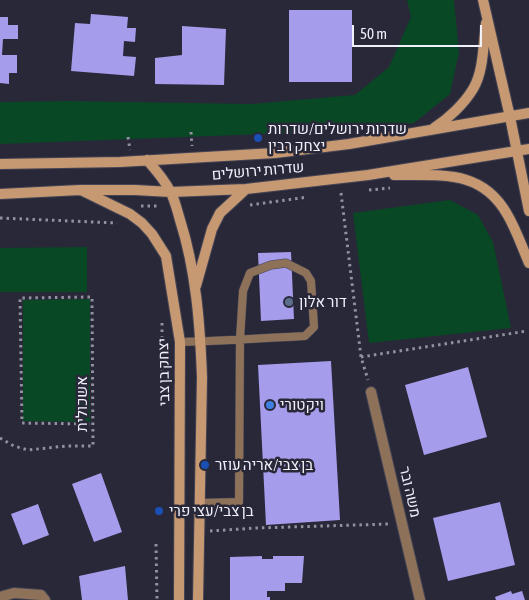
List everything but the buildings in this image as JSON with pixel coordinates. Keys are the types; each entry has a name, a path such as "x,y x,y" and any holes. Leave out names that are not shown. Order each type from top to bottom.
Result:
{"main road":[{"path":"483,0 529,211"},
{"path":"429,131 448,117 473,89 478,74 487,15"},
{"name":"שדרות ירושלים","path":"0,164 120,162 275,153 349,144 529,113"},
{"name":"שדרות ירושלים","path":"0,194 80,190 171,192 246,189 368,175 529,149"},
{"path":"147,160 163,178 171,192 188,243 195,290 202,377 198,600"},
{"path":"368,175 452,176 478,183 502,204 529,263"},
{"path":"195,290 212,230 220,213 246,189"},
{"name":"יצחק בן צבי","path":"80,190 130,214 142,223 152,234 166,256 180,342 179,600"}],"street":[{"name":"משה ובר","path":"371,392 420,600"},
{"path":"0,597 14,593 41,595 45,600"}],"lane":[{"path":"180,342 200,342 240,339 305,336 314,327 311,281 306,273 286,263 271,264 250,273 243,291 240,339 239,502 199,503"}],"path":[{"path":"361,191 391,188"},
{"path":"332,194 341,193 361,357 371,392"},
{"path":"245,205 312,197"},
{"path":"0,218 123,223"},
{"name":"אשכולית","path":"0,438 14,446 28,450 66,446 93,446 93,424 92,297 20,298 22,423 93,424"},
{"path":"162,318 162,379"},
{"path":"361,357 527,331"},
{"path":"200,532 258,528 402,524"},
{"path":"156,544 156,600"}],"green space":[{"path":"407,0 454,0 459,52 450,94 414,123 317,132 0,144 0,102 68,101 251,104 355,95 389,67 411,17"},
{"path":"450,200 478,215 493,242 511,328 369,343 353,213"},
{"path":"87,247 87,292 0,292 0,248"},
{"path":"90,299 90,422 23,421 23,300"}],"place":[{"name":"שדרות ירושלים/שדרות יצחק רבין","path":"258,138"},
{"name":"דור אלון","path":"289,302"},
{"name":"ויקטורי","path":"270,405"},
{"name":"בן צבי/אריה עוזר","path":"205,465"},
{"name":"בן צבי/עצי פרי","path":"159,511"}]}
